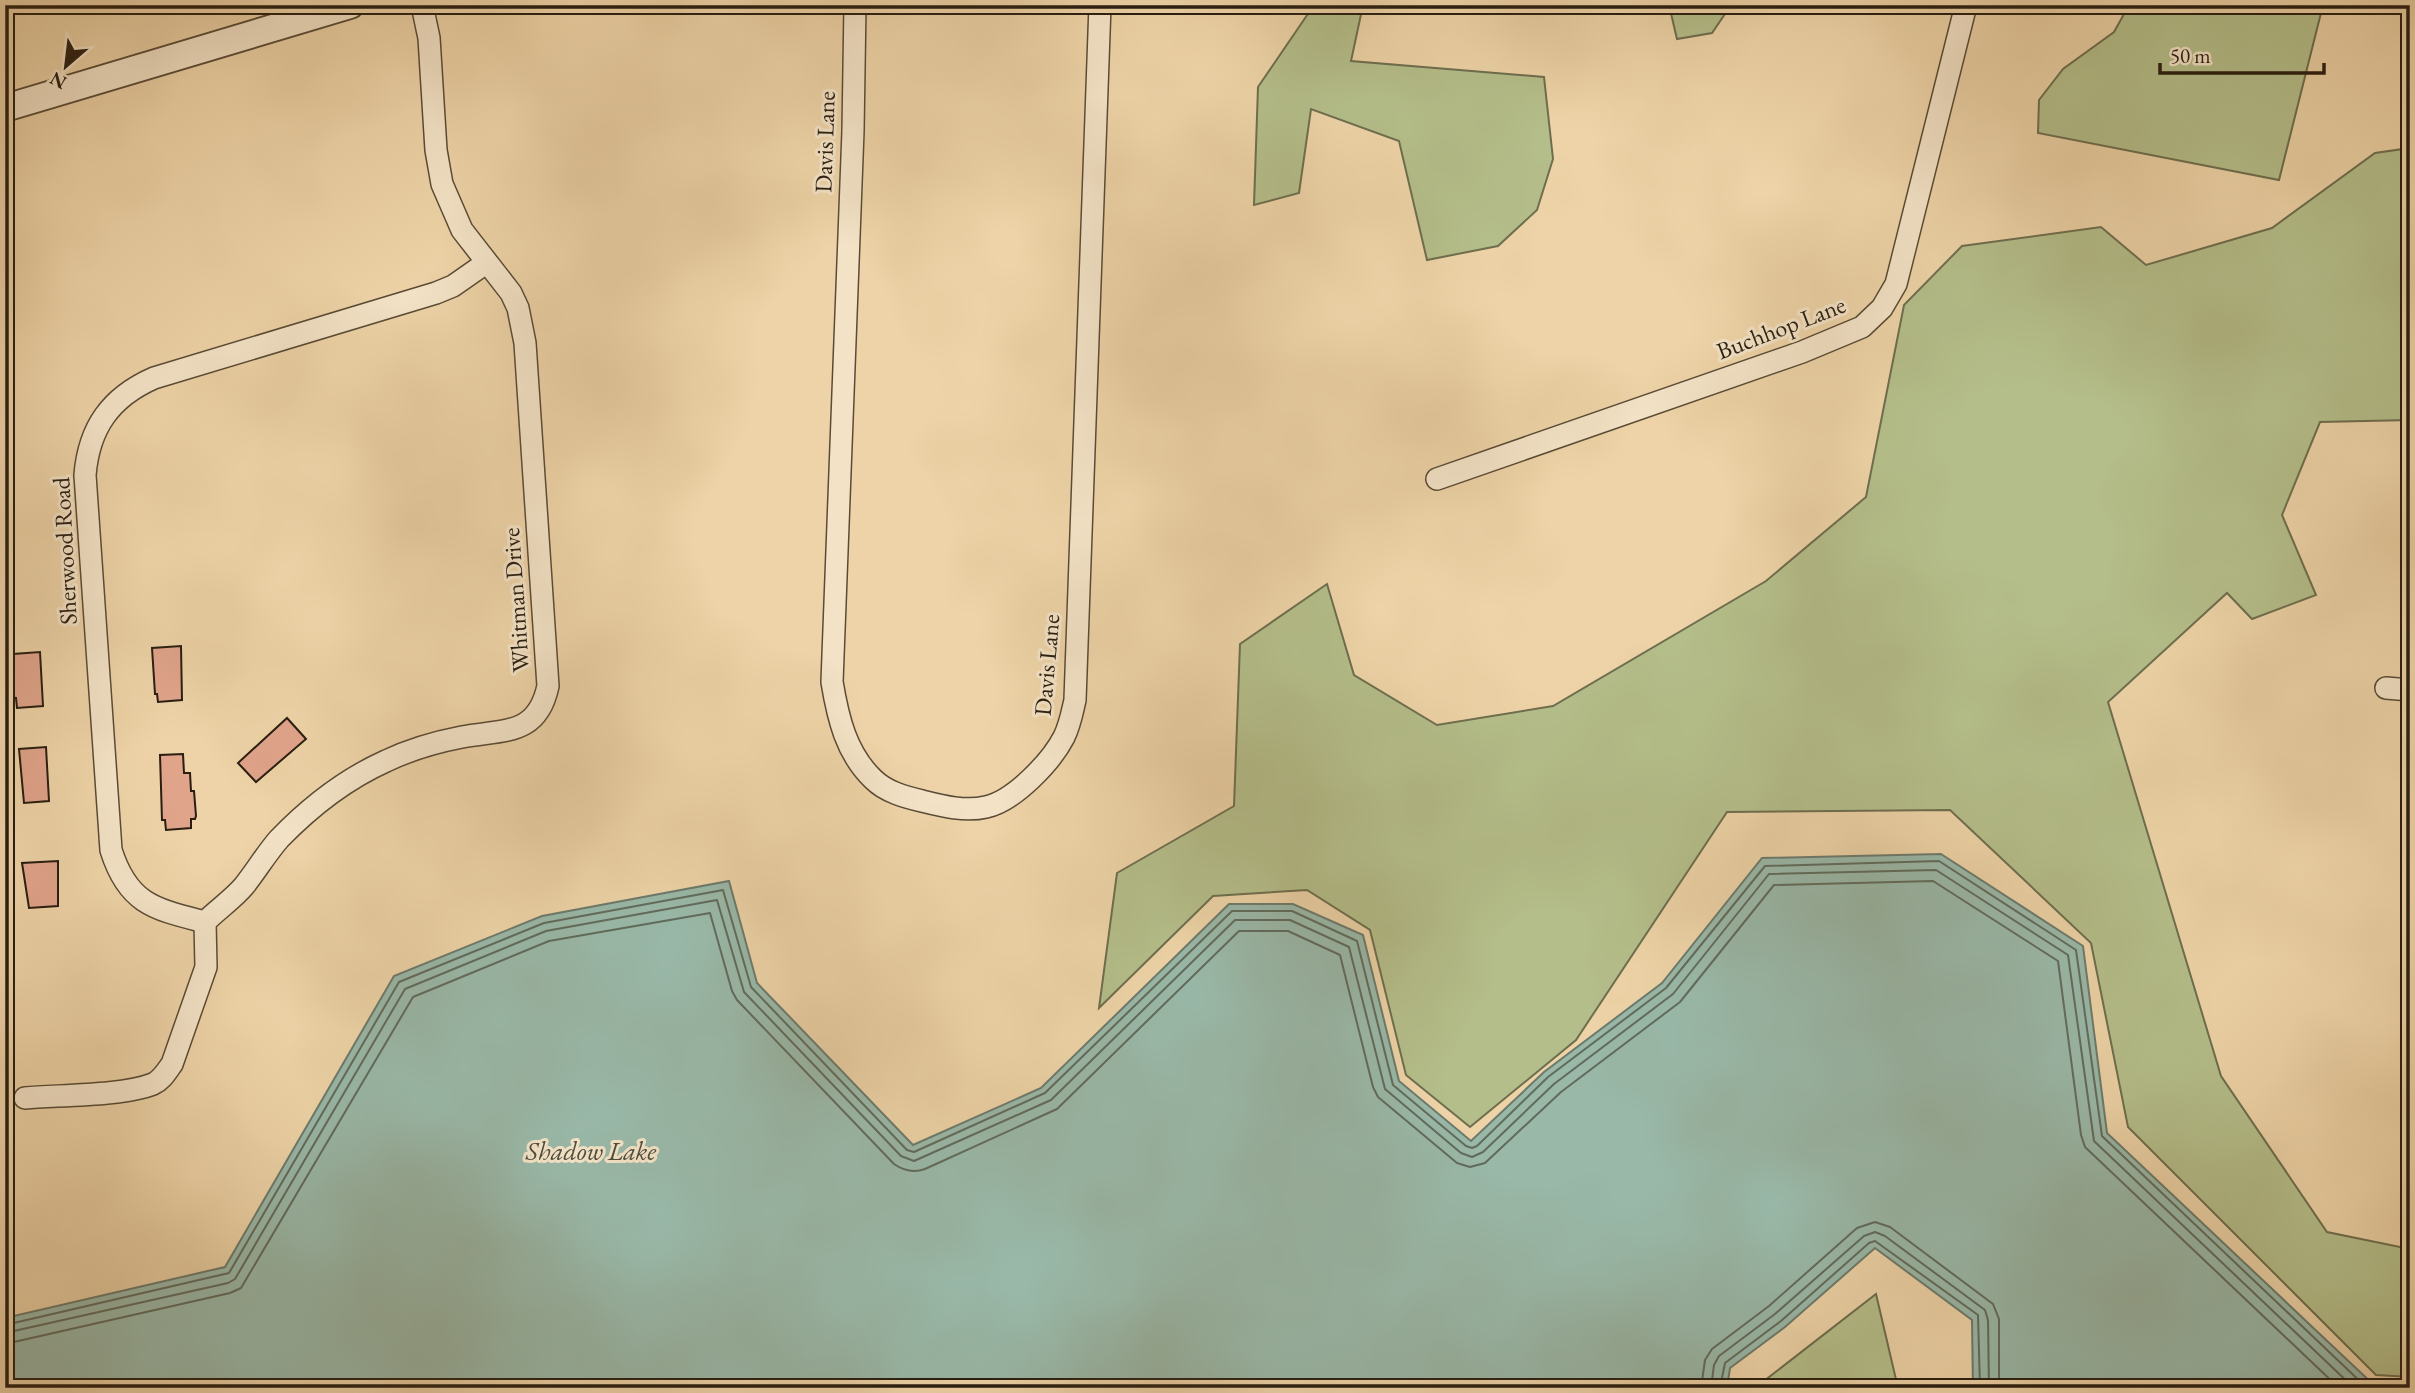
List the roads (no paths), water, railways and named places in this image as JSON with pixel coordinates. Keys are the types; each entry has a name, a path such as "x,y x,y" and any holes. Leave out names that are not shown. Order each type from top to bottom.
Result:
{"street":[{"path":"5,108 350,5"},
{"name":"Whitman Drive","path":"205,922 242,888 278,840 341,786 385,761 413,751 460,738 506,732 527,722 545,701 548,686 525,343 519,308 511,293 463,230 442,184 436,150 429,38 422,5"},
{"name":"Davis Lane","path":"855,5 853,131 832,682 837,715 844,737 856,759 874,780 892,792 904,796 942,806 970,809 998,803 1022,786 1050,758 1071,721 1075,701 1100,5"},
{"name":"Buchhop Lane","path":"1437,479 1802,352 1862,327 1882,308 1896,284 1966,5"},
{"name":"Sherwood Road","path":"205,922 154,907 134,894 117,871 111,850 85,475 93,436 107,411 120,398 145,382 436,293 453,286 486,263"},
{"path":"2386,688 2410,690"},
{"path":"25,1098 132,1090 154,1084 162,1078 172,1064 206,967 205,922"}],"water":[{"name":"Shadow Lake","path":"1941,854 2083,946 2107,1133 2377,1388 1973,1388 1972,1320 1875,1248 1785,1327 1730,1368 1727,1388 5,1388 5,1318 225,1267 394,976 542,916 729,881 757,983 913,1145 1041,1088 1229,904 1293,904 1363,935 1399,1081 1471,1141 1544,1072 1662,983 1762,858"}]}
